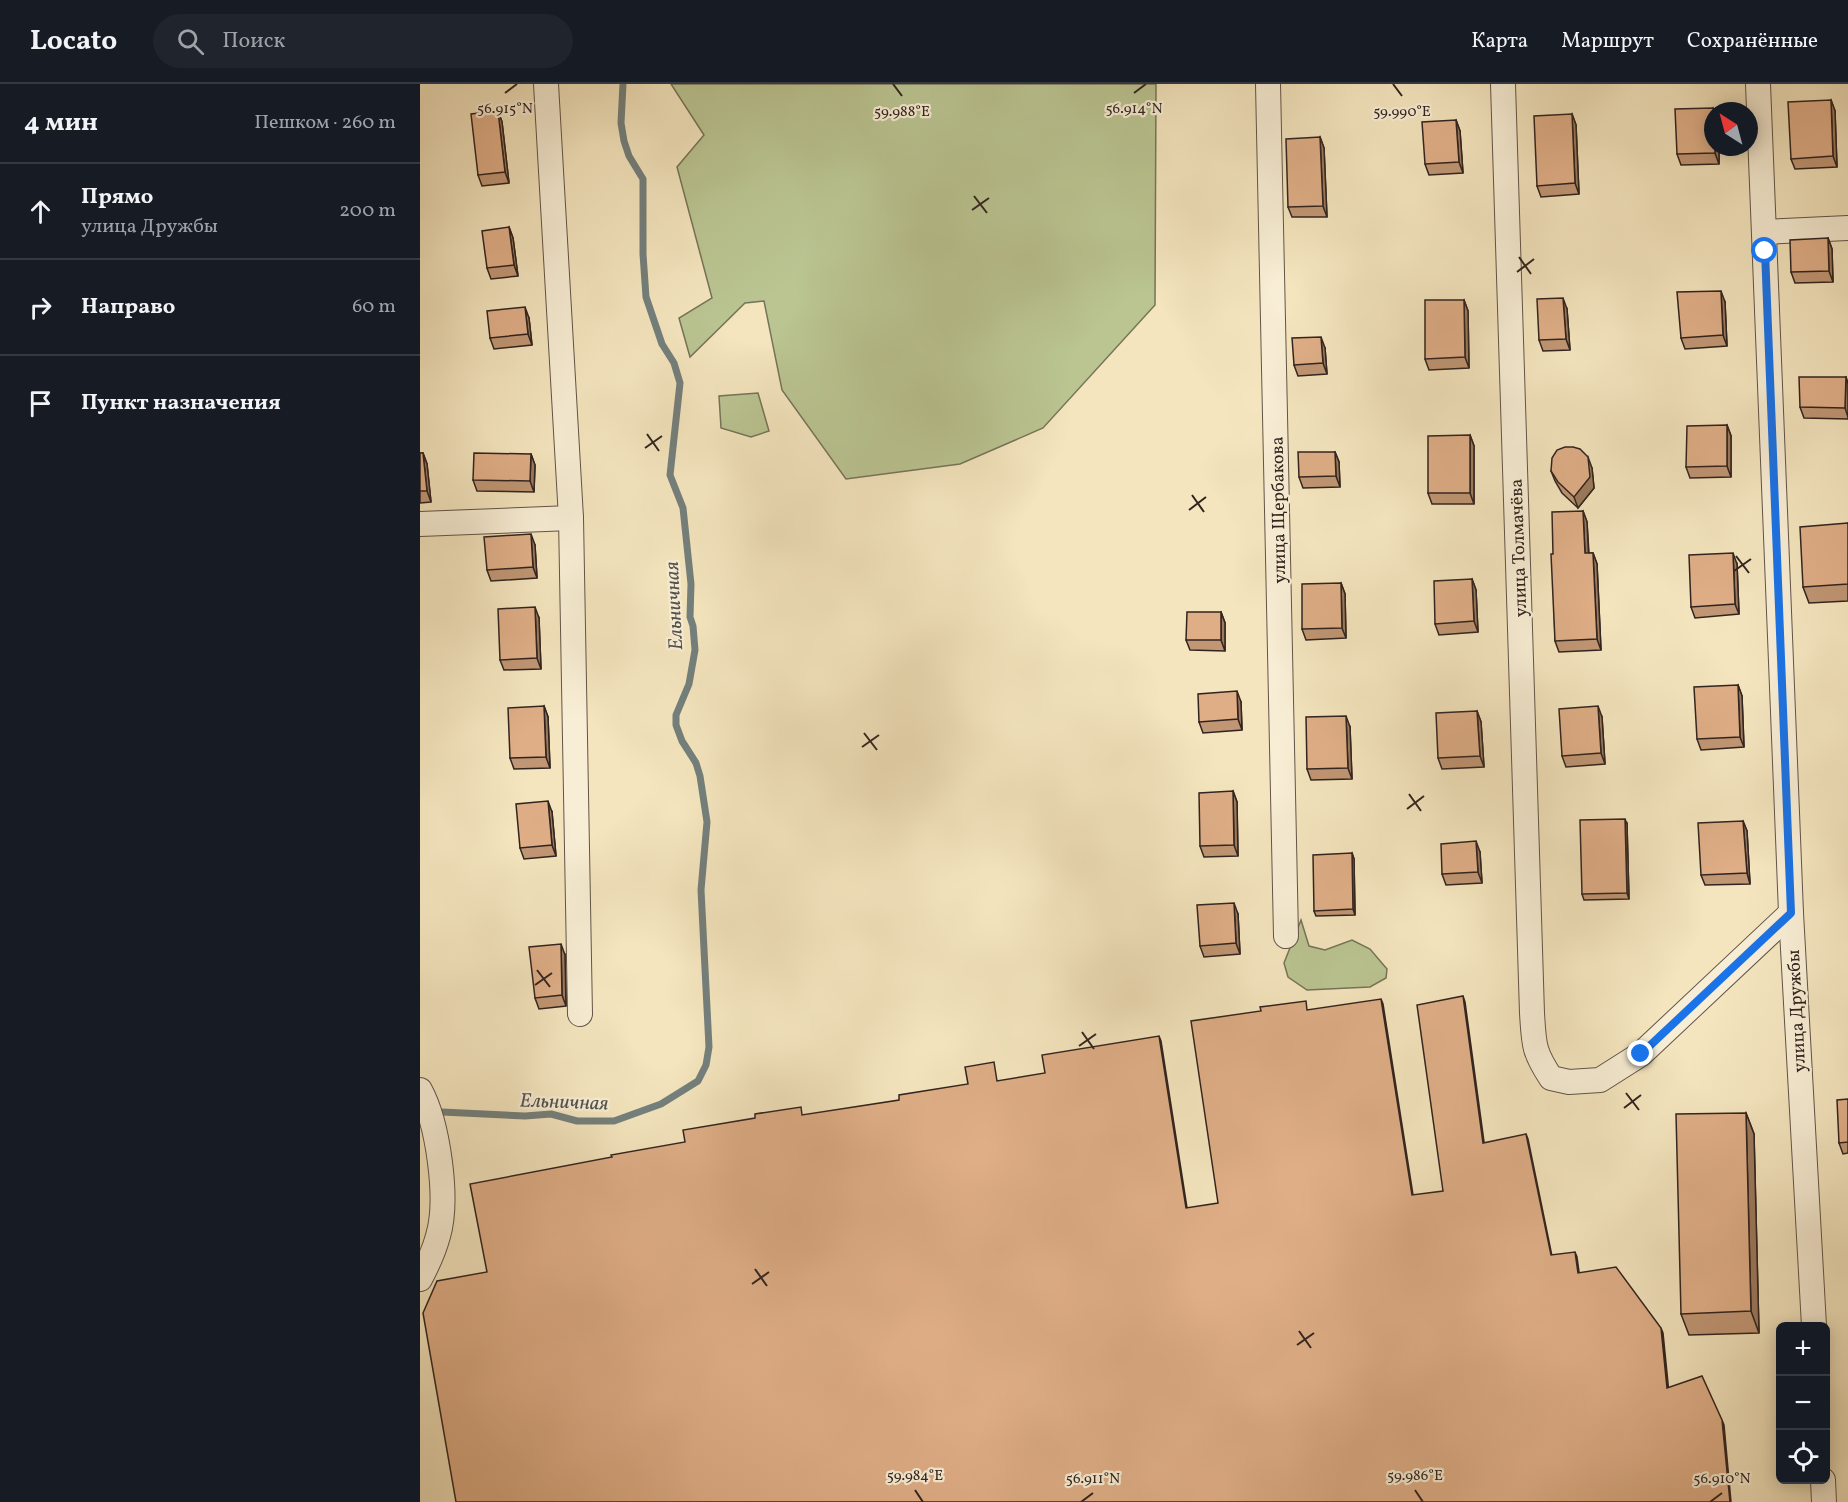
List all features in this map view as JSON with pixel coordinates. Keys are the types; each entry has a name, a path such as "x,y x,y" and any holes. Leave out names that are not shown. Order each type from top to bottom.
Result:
{"street":[{"path":"546,84 571,518 580,1014"},
{"name":"улица Щербакова","path":"1268,84 1287,936"},
{"name":"улица Толмачёва","path":"1503,84 1532,1013 1535,1049 1539,1060 1551,1078 1569,1082 1600,1080 1641,1054 1791,913"},
{"name":"улица Дружбы","path":"1758,84 1791,913 1814,1322"},
{"path":"1764,232 1848,228"},
{"path":"420,524 571,518"},
{"path":"420,1090 430,1113 438,1147 442,1212 439,1234 420,1279"},
{"path":"1822,1484 1824,1502"}],"green space":[{"path":"671,84 1156,84 1155,305 1043,428 960,464 846,479 782,390 764,301 745,303 690,357 679,318 712,298 677,167 704,135"},
{"path":"758,393 769,431 751,437 721,428 719,396"},
{"path":"1301,920 1309,946 1325,950 1352,940 1370,949 1387,969 1386,978 1370,987 1307,990 1288,977 1284,963"}],"building":[{"path":"1831,100 1833,156 1791,159 1788,102"},
{"path":"1704,108 1704,153 1677,154 1675,109"},
{"path":"498,111 505,172 478,175 471,114"},
{"path":"1572,114 1575,183 1537,186 1534,116"},
{"path":"1456,120 1459,162 1425,164 1422,122"},
{"path":"1320,137 1323,206 1288,207 1286,139"},
{"path":"509,227 514,265 487,268 482,231"},
{"path":"1828,238 1829,271 1791,272 1790,240"},
{"path":"1721,291 1723,335 1681,338 1677,292"},
{"path":"1563,298 1566,339 1539,340 1537,299"},
{"path":"1425,300 1464,300 1465,357 1425,359"},
{"path":"525,307 528,334 490,338 487,311"},
{"path":"1321,337 1323,363 1294,365 1292,338"},
{"path":"1799,377 1846,377 1845,408 1800,407"},
{"path":"1727,425 1727,466 1686,467 1687,426"},
{"path":"1470,435 1470,493 1428,493 1428,436"},
{"path":"1565,447 1580,449 1588,457 1590,477 1574,497 1558,482 1551,471 1552,458 1557,450"},
{"path":"1298,452 1335,452 1336,476 1299,477"},
{"path":"420,453 423,453 427,491 420,491"},
{"path":"474,453 531,454 530,481 473,480"},
{"path":"1583,511 1585,553 1593,553 1597,639 1555,641 1551,554 1553,554 1552,512"},
{"path":"1848,523 1848,584 1803,587 1800,527"},
{"path":"531,534 533,567 487,570 484,537"},
{"path":"1733,553 1735,604 1691,607 1689,555"},
{"path":"1472,579 1474,621 1435,624 1434,581"},
{"path":"1341,583 1342,628 1302,629 1302,584"},
{"path":"535,607 537,658 500,660 498,609"},
{"path":"1187,612 1221,612 1221,640 1186,640"},
{"path":"1738,685 1740,737 1697,739 1694,687"},
{"path":"1237,691 1238,719 1199,722 1198,694"},
{"path":"544,706 546,757 510,758 508,708"},
{"path":"1598,706 1601,753 1562,756 1559,709"},
{"path":"1477,711 1480,756 1438,758 1436,713"},
{"path":"1346,716 1348,768 1307,769 1306,717"},
{"path":"1233,791 1234,845 1200,846 1199,793"},
{"path":"548,801 552,845 520,848 516,804"},
{"path":"1625,819 1627,893 1582,894 1580,820"},
{"path":"1743,821 1747,873 1701,875 1698,823"},
{"path":"1476,841 1478,872 1442,874 1441,844"},
{"path":"1352,853 1353,909 1314,911 1313,855"},
{"path":"1234,903 1236,943 1200,946 1197,905"},
{"path":"561,944 562,995 535,998 529,947"},
{"path":"1463,996 1483,1143 1526,1134 1551,1255 1575,1252 1578,1273 1616,1267 1661,1328 1667,1388 1702,1376 1722,1420 1730,1502 456,1502 423,1313 437,1281 487,1272 470,1184 685,1142 683,1130 755,1118 755,1114 801,1107 802,1115 899,1100 899,1095 968,1084 965,1067 994,1062 997,1081 1045,1073 1042,1055 1159,1036 1186,1208 1218,1203 1191,1021 1261,1011 1260,1007 1306,1001 1307,1010 1381,999 1412,1195 1443,1191 1417,1005"},
{"path":"1848,1099 1848,1142 1839,1143 1837,1100"},
{"path":"1746,1113 1751,1311 1681,1314 1676,1114"}],"waterway":[{"name":"Ельничная","path":"442,1112 525,1116 551,1114 577,1121 614,1121 661,1104 698,1081 706,1065 709,1047 701,890 707,822 696,763 682,741 676,725 676,715 689,684 695,650 690,617 691,584 683,508 670,475 680,383 674,363 662,344 646,297 643,254 643,179 629,156 624,141 621,123 623,84"}],"route":[{"path":"1641,1054 1791,913 1765,251"}]}
